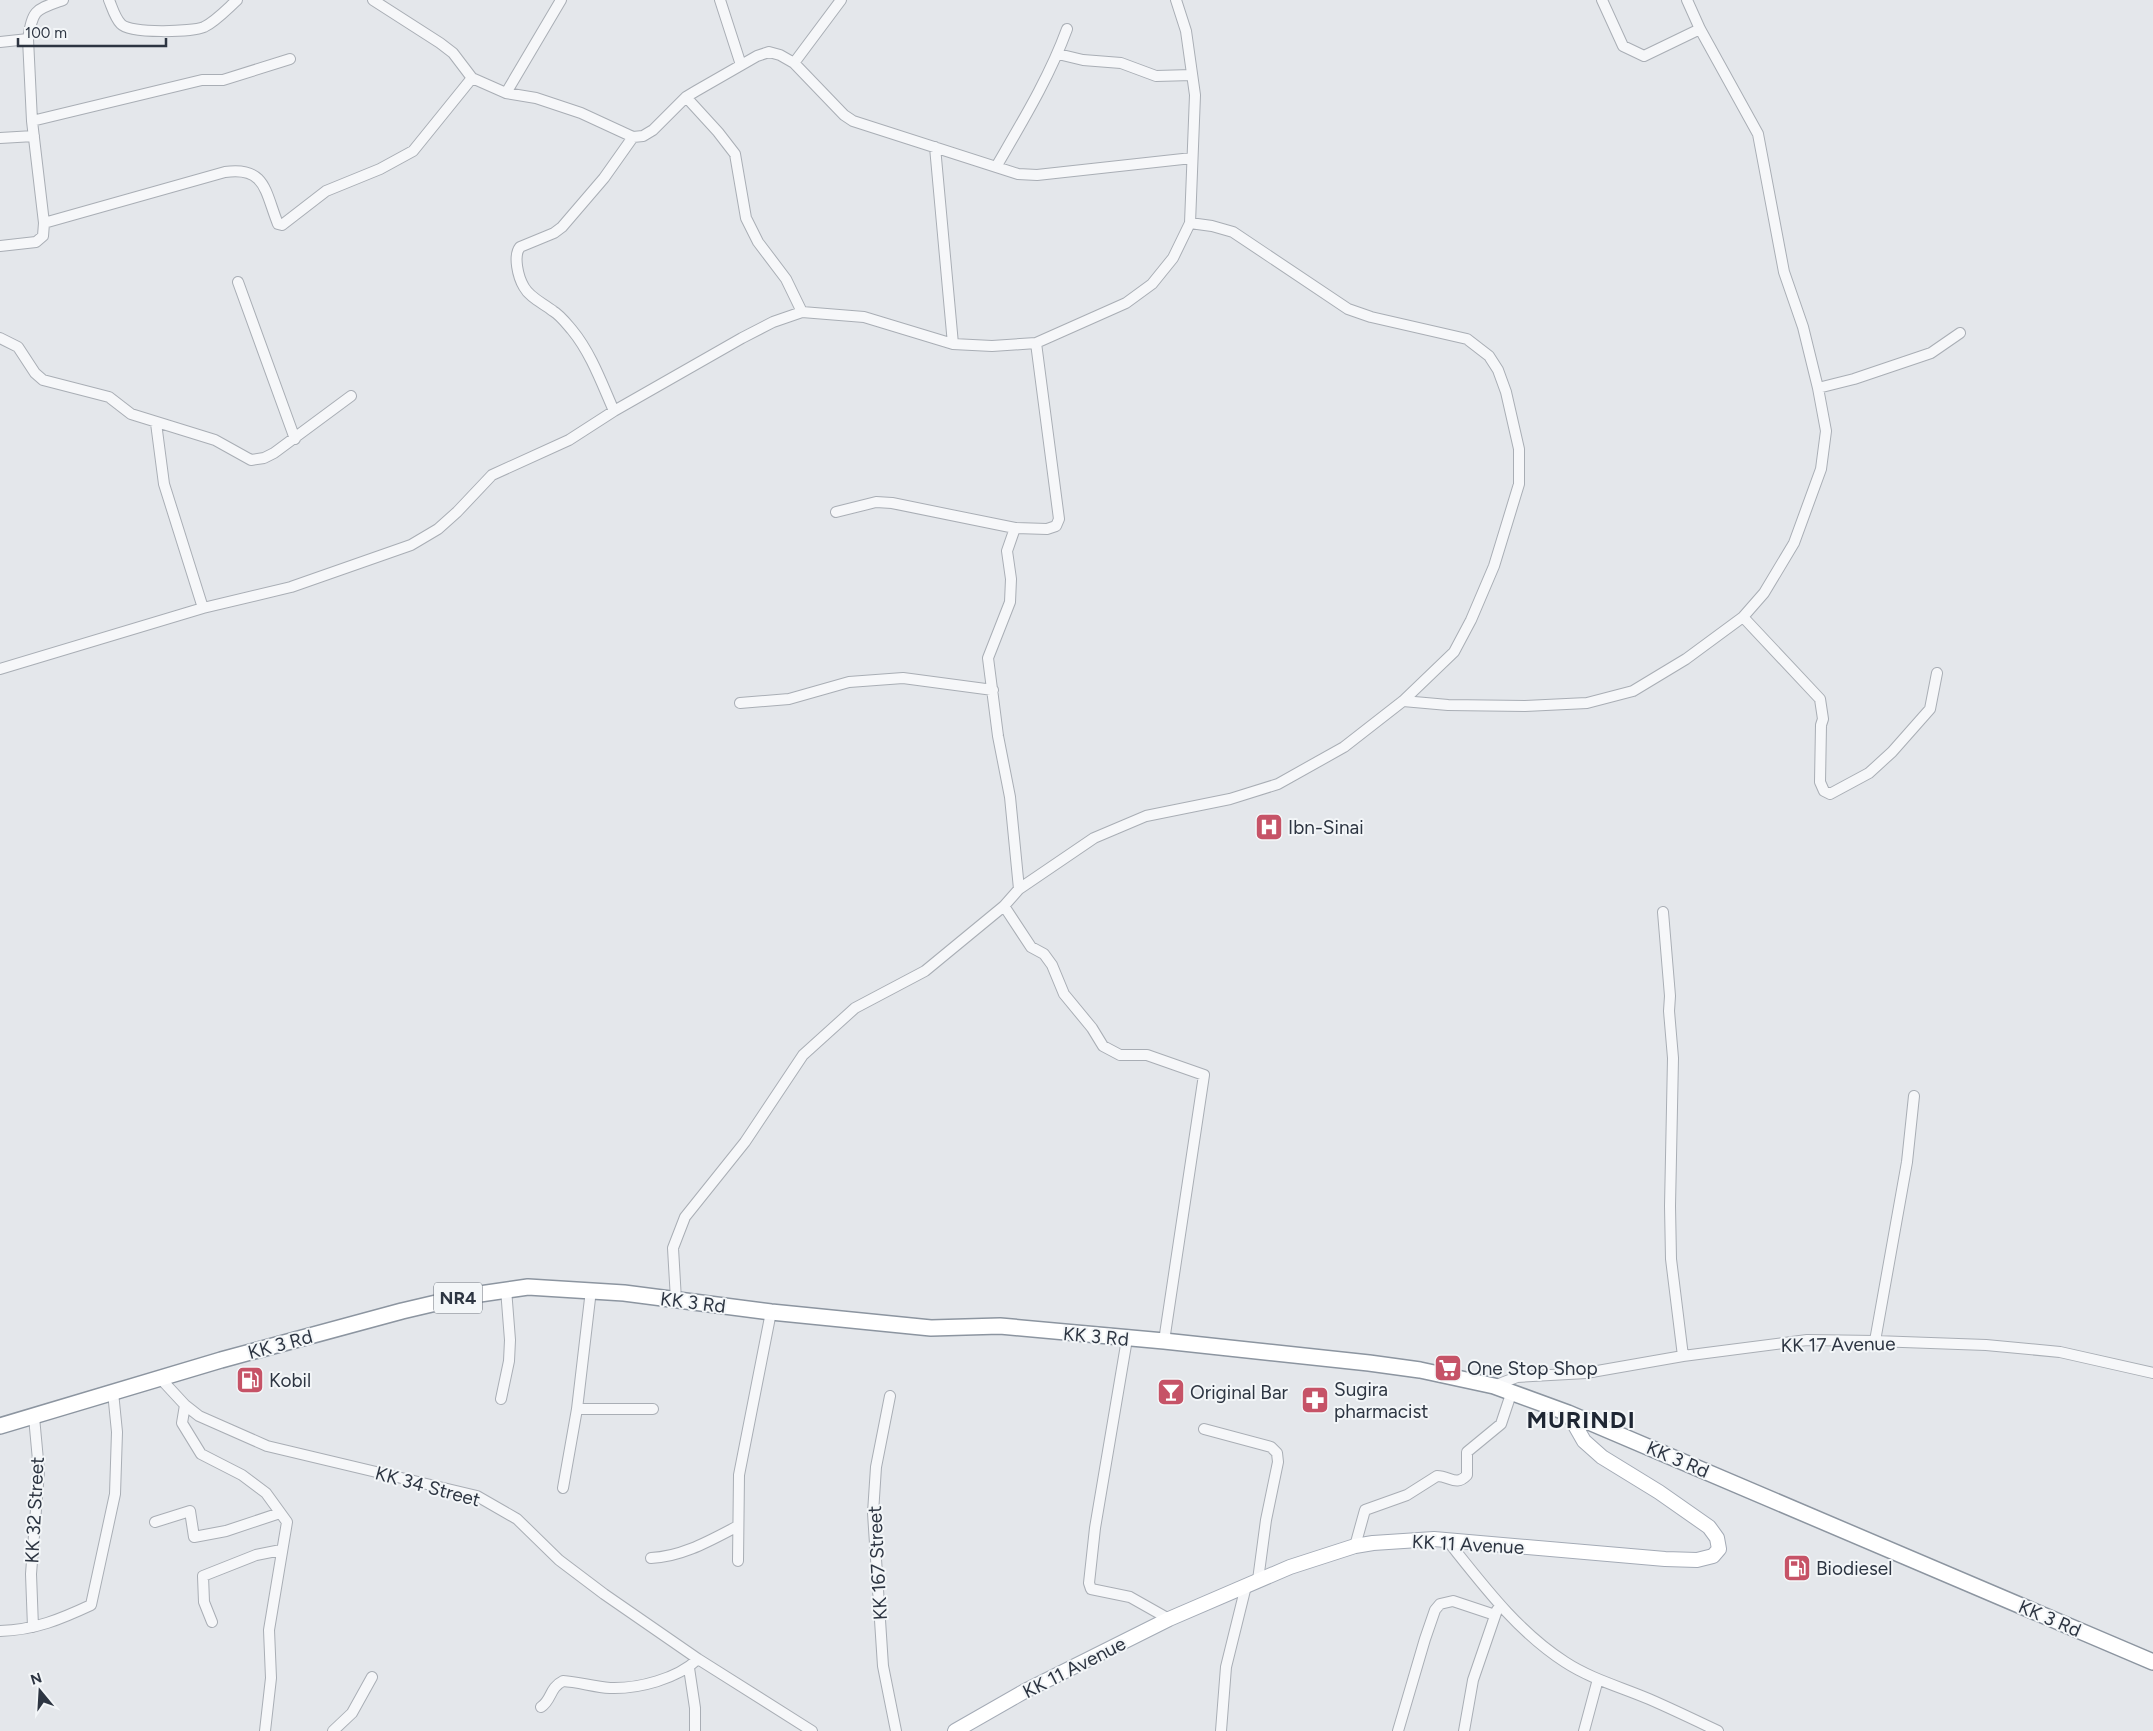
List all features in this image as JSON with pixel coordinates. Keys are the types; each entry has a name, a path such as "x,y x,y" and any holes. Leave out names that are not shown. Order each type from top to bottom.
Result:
{"highway":[{"name":"KK 3 Rd","path":"0,1426 221,1360 402,1311 506,1289 591,1290 771,1312 931,1328 1000,1326 1164,1341 1420,1370 1494,1386 1512,1394 1568,1412 2153,1662"}],"main road":[{"name":"KK 11 Avenue","path":"955,1731 1024,1691 1169,1619 1290,1567 1355,1546 1408,1540 1447,1540 1665,1559 1697,1560 1713,1556 1719,1549 1716,1538 1709,1527 1659,1492 1602,1457 1584,1441 1568,1412"}],"street":[{"path":"0,246 41,240 44,223 32,121 28,39 35,12 63,0"},
{"path":"109,0 119,21 125,28 139,30 188,30 208,24 237,0"},
{"path":"373,0 440,43 452,53 472,78 506,93 536,98 582,113 633,137 643,136 654,130 686,97 741,65 768,52 780,55 794,63 844,115 854,121 1018,174 1037,175 1192,158"},
{"path":"506,93 561,0"},
{"path":"720,0 741,65"},
{"path":"794,63 841,0"},
{"path":"0,669 203,608 291,587 411,544 438,529 492,475 570,440 614,411 742,338 773,322 802,312 864,317 953,344 992,346 1036,343 1126,303 1152,284 1173,258 1190,223 1195,95 1186,31 1176,0"},
{"path":"1602,0 1623,46 1644,56 1700,29"},
{"path":"1402,701 1448,705 1526,706 1587,703 1633,691 1686,659 1743,617 1764,593 1794,543 1820,469 1826,431 1818,388 1804,327 1784,272 1758,134 1700,29 1687,0"},
{"path":"996,166 1041,90 1058,54 1067,29"},
{"path":"0,42 28,39"},
{"path":"1058,54 1082,60 1121,63 1156,76 1192,75"},
{"path":"32,121 202,80 223,80 290,59"},
{"path":"44,223 225,172 241,170 248,171 259,178 278,224 282,225 326,191 380,169 414,151 472,78"},
{"path":"686,97 735,154 746,218 758,242 786,279 802,312"},
{"path":"0,138 34,136"},
{"path":"614,411 584,347 572,330 555,312 537,301 525,290 519,279 516,252 520,247 554,233 562,227 604,178 633,137"},
{"path":"935,147 953,344"},
{"path":"676,1300 673,1248 685,1217 745,1142 803,1055 855,1008 925,971 1004,906 1019,889 1072,851 1094,838 1146,816 1230,799 1278,784 1344,747 1402,701 1454,652 1471,620 1494,566 1519,484 1518,449 1506,392 1498,370 1489,356 1467,339 1371,318 1348,309 1233,232 1212,226 1190,223"},
{"path":"238,282 295,439"},
{"path":"1818,388 1854,379 1931,353 1960,334"},
{"path":"0,338 18,347 35,373 43,380 109,398 131,414 215,440 251,460 264,458 274,453 351,396"},
{"path":"836,512 876,502 892,503 1014,528 1047,529 1056,526 1059,519 1036,343"},
{"path":"156,423 164,484 203,608"},
{"path":"1014,528 1007,551 1011,579 1010,602 988,658 998,736 1010,797 1019,889"},
{"path":"1743,617 1820,699 1823,718 1821,725 1820,782 1824,791 1830,794 1868,772 1892,752 1930,709 1937,673"},
{"path":"740,703 789,698 850,682 903,678 993,690"},
{"path":"1004,906 1031,947 1044,954 1064,994 1092,1028 1103,1046 1120,1055 1146,1055 1204,1075 1164,1341"},
{"path":"1663,912 1673,1058 1670,1206 1671,1259 1683,1356"},
{"path":"1875,1340 1907,1162 1914,1096"},
{"path":"500,1399 509,1361 510,1340 506,1289"},
{"path":"563,1488 577,1409 591,1290"},
{"path":"738,1561 739,1475 771,1312"},
{"path":"1127,1339 1095,1528 1089,1583 1091,1589 1130,1597 1169,1619"},
{"name":"KK 17 Avenue","path":"1494,1386 1517,1377 1586,1373 1683,1356 1807,1340 1875,1340 2060,1352 2153,1373"},
{"name":"KK 34 Street","path":"160,1378 185,1405 199,1416 267,1446 476,1496 485,1500 517,1519 578,1574 698,1659 812,1731"},
{"path":"0,1631 53,1623 92,1605 115,1494 117,1432 113,1392"},
{"path":"1355,1546 1365,1510 1407,1495 1437,1476 1442,1476 1453,1482 1462,1480 1467,1475 1467,1452 1501,1424 1512,1394"},
{"name":"KK 167 Street","path":"890,1396 877,1459 873,1513 883,1666 896,1731"},
{"path":"185,1405 182,1423 201,1454 242,1475 266,1493 287,1522 269,1630 270,1678 265,1731"},
{"path":"577,1409 653,1409"},
{"name":"KK 32 Street","path":"33,1627 31,1574 39,1471 34,1417"},
{"path":"1204,1429 1271,1447 1277,1453 1278,1462 1252,1583 1226,1667 1220,1731"},
{"path":"155,1522 190,1511 194,1537 226,1531 280,1513"},
{"path":"651,1558 669,1556 686,1550 738,1526"},
{"path":"1447,1540 1498,1604 1530,1636 1564,1662 1598,1679 1649,1699 1718,1731"},
{"path":"212,1622 204,1602 204,1576 256,1555 282,1550"},
{"path":"1398,1731 1424,1639 1435,1610 1440,1604 1453,1601 1495,1615"},
{"path":"1464,1731 1473,1680 1498,1604"},
{"path":"541,1707 547,1702 556,1684 563,1681 609,1688 626,1687 655,1680 689,1668 698,1659"},
{"path":"689,1668 695,1708 696,1731"},
{"path":"334,1731 352,1713 372,1677"},
{"path":"1584,1731 1598,1679"}],"place":[{"name":"Ibn-Sinai","path":"1269,827"},
{"name":"One Stop Shop","path":"1448,1368"},
{"name":"Kobil","path":"250,1380"},
{"name":"Original Bar","path":"1171,1392"},
{"name":"Sugira pharmacist","path":"1315,1400"},
{"name":"Biodiesel","path":"1797,1568"}],"district":[{"name":"MURINDI","path":"1581,1420"}]}
